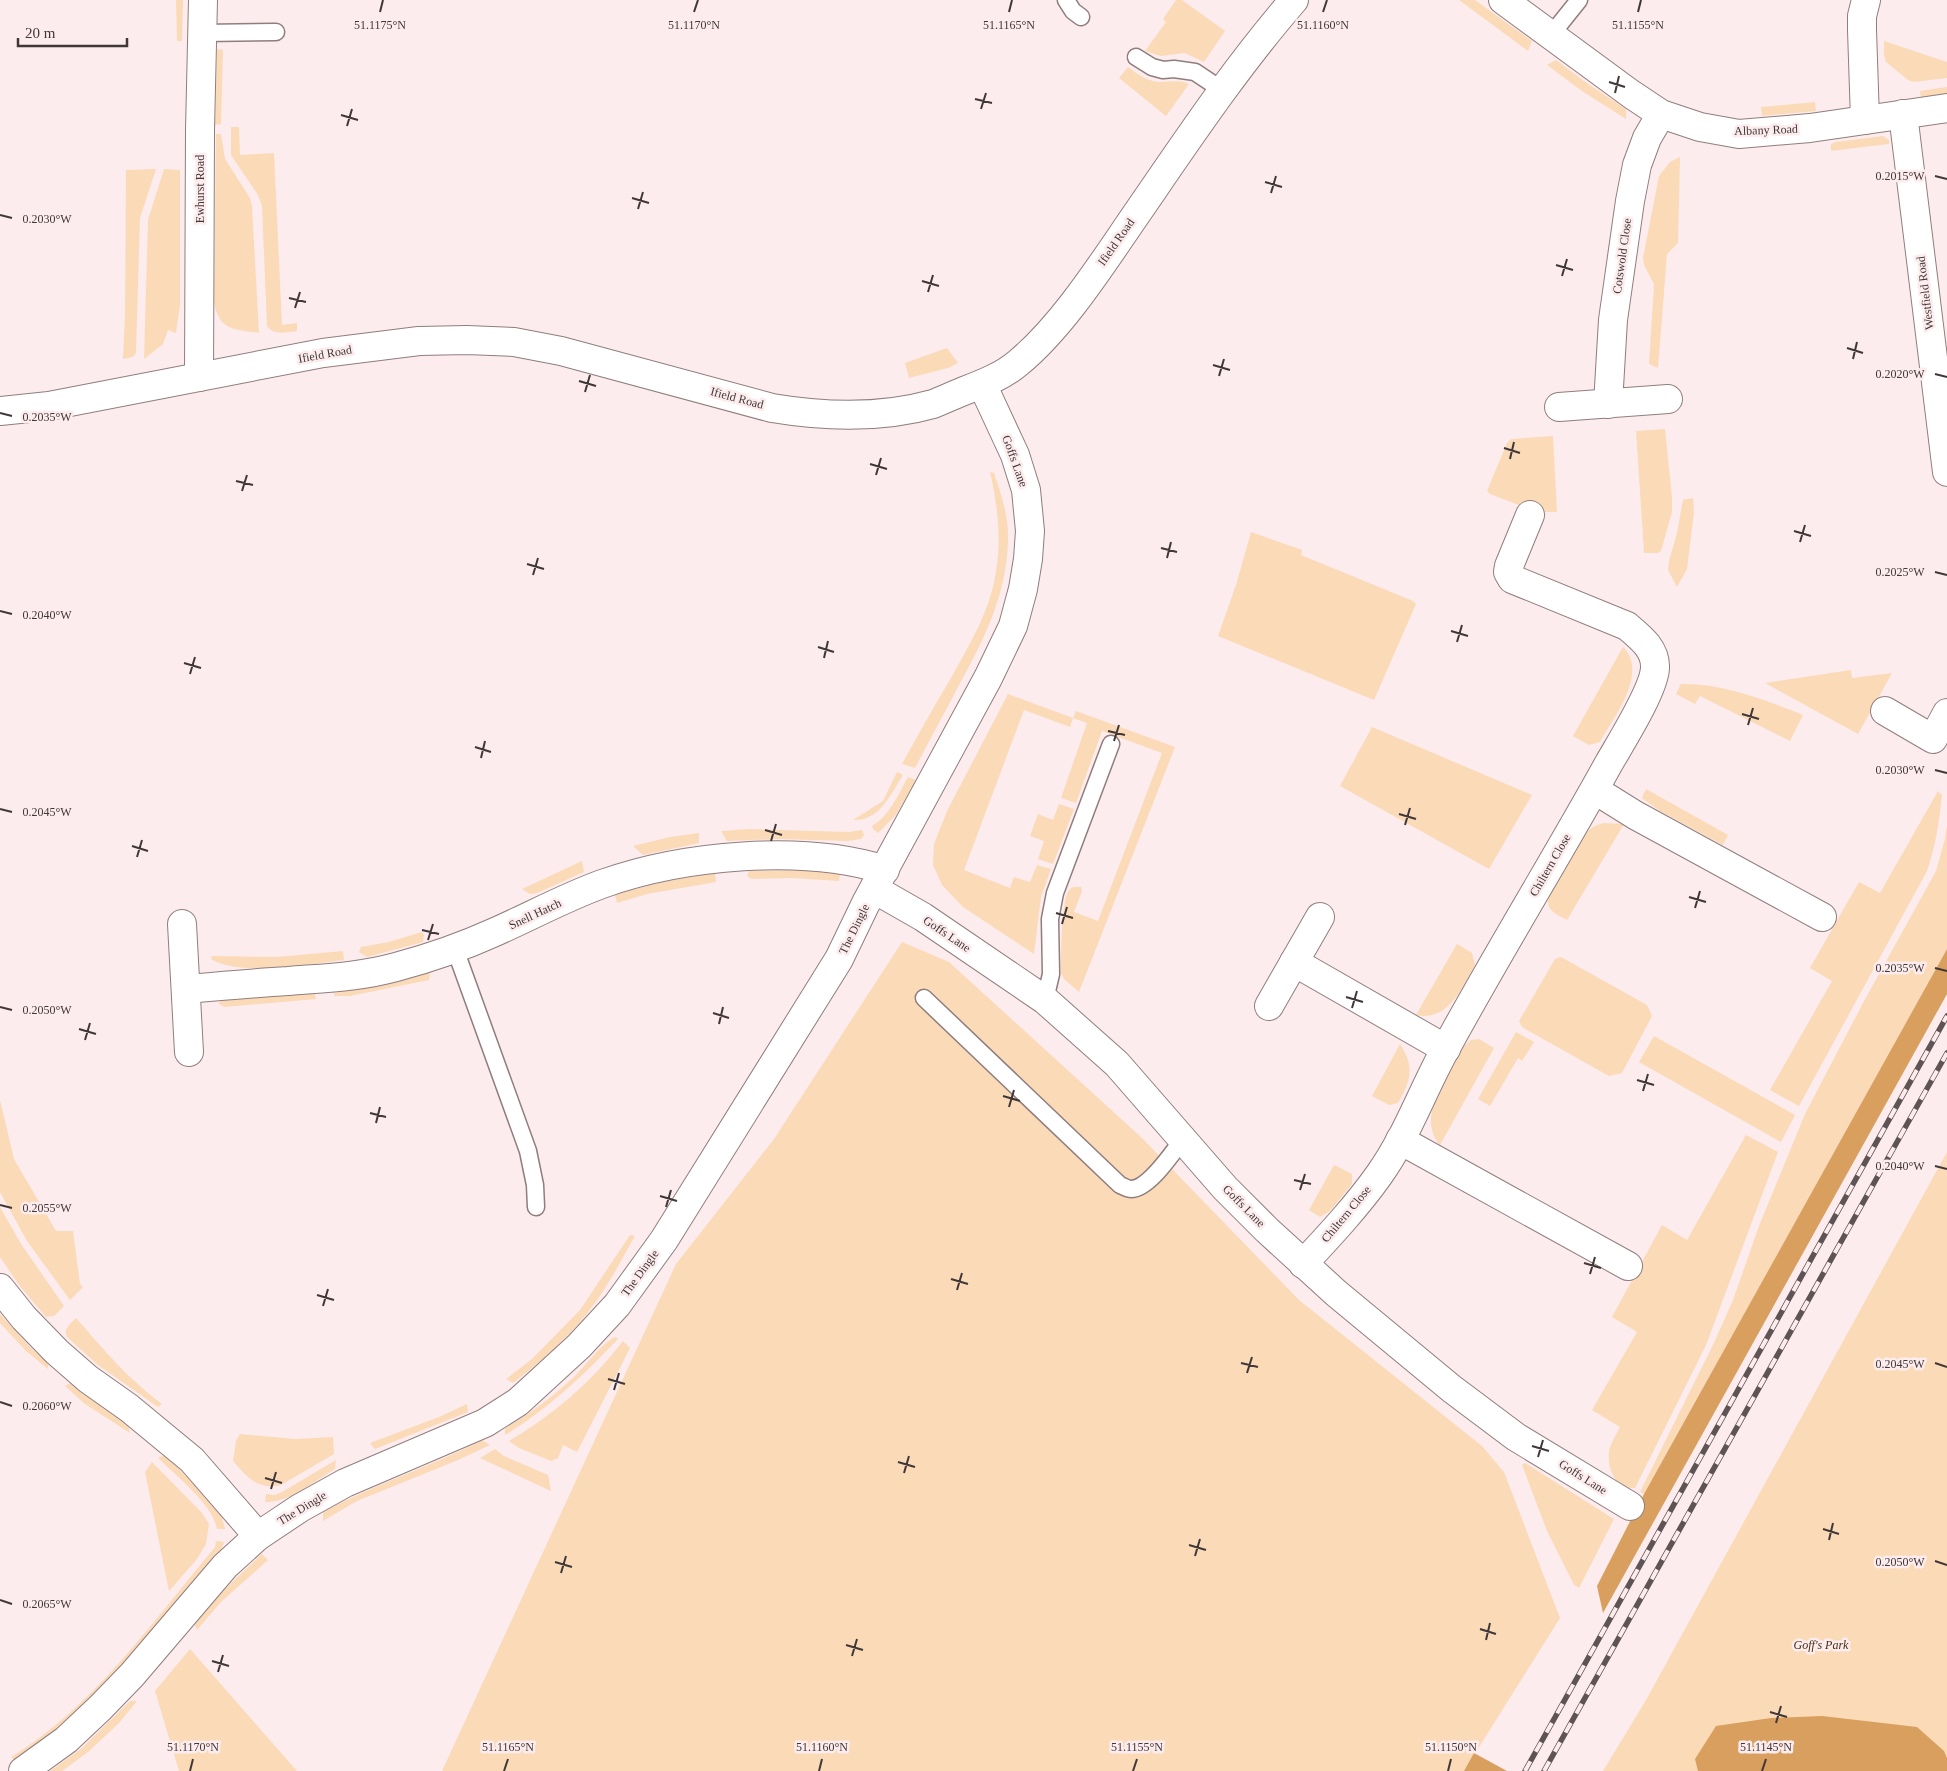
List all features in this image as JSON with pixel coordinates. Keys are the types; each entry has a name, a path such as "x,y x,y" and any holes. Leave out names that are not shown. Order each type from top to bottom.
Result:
{"street":[{"name":"Ewhurst Road","path":"199,377 200,130 203,0"},
{"name":"Ifield Road","path":"0,411 49,406 323,353 420,341 467,340 514,342 561,351 772,408 808,414 844,416 889,413 933,404 982,384 1016,365 1044,339 1114,247 1222,90 1294,0"},
{"name":"Albany Road","path":"1503,0 1631,94 1662,114 1700,127 1739,134 1810,128 1947,108"},
{"path":"1865,120 1862,30 1866,0"},
{"name":"Cotswold Close","path":"1608,404 1614,320 1630,201 1637,165 1647,138 1662,114"},
{"name":"Westfield Road","path":"1903,114 1947,472"},
{"name":"Goffs Lane","path":"982,384 1015,455 1026,490 1030,531 1023,589 1013,626 988,678 879,880 923,917 1045,1000 1117,1064 1225,1188 1303,1264 1343,1299 1452,1389 1516,1436 1630,1506"},
{"path":"1559,407 1668,399"},
{"name":"Chiltern Close","path":"1303,1264 1352,1210 1380,1174 1400,1140 1446,1049 1595,790 1650,687 1655,668 1651,650 1641,637 1627,626 1512,579 1508,572 1509,566 1530,515"},
{"path":"1885,711 1933,739 1947,714"},
{"path":"1595,790 1635,815 1822,917"},
{"name":"Snell Hatch","path":"186,989 362,975 396,967 455,949 602,884 636,874 676,866 744,857 810,856 839,858 879,880"},
{"name":"The Dingle","path":"23,1771 66,1740 100,1708 132,1675 225,1566 258,1536 300,1508 345,1483 486,1422 518,1402 579,1346 617,1305 664,1240 839,959 879,880"},
{"path":"1268,1006 1320,917"},
{"path":"182,924 189,1052"},
{"path":"1294,962 1446,1049"},
{"path":"1400,1140 1628,1266"},
{"path":"0,1288 24,1318 88,1380 137,1414 192,1460 258,1536"}],"lane":[{"path":"1066,0 1073,11 1082,17"},
{"path":"1551,35 1579,0"},
{"path":"203,33 276,32"},
{"path":"1136,57 1158,68 1195,72 1222,90"},
{"path":"1045,1000 1051,974 1050,918 1055,893 1111,744"},
{"path":"455,949 528,1151 536,1185 536,1207"},
{"path":"924,998 1120,1185 1131,1189 1141,1186 1158,1171 1183,1139"}],"green space":[{"path":"176,0 183,0 182,41 177,41"},
{"path":"1176,0 1182,0 1225,31 1204,62 1185,53 1161,56 1145,51 1166,22 1163,19"},
{"path":"1459,0 1475,0 1532,41 1528,51"},
{"path":"1884,41 1947,62 1947,78 1914,82 1908,80 1886,62"},
{"path":"217,49 223,50 221,124 215,125"},
{"path":"1556,60 1626,109 1626,119 1582,91 1547,65"},
{"path":"1128,67 1153,81 1180,81 1189,84 1166,116 1119,78"},
{"path":"1947,87 1947,95 1921,98 1920,91"},
{"path":"1815,102 1816,111 1762,116 1761,107"},
{"path":"231,127 239,127 240,155 274,153 282,325 297,323 297,331 277,332 267,326 262,206 258,195 231,155"},
{"path":"216,134 221,134 225,159 250,198 252,206 259,333 229,327 220,319 214,302"},
{"path":"1883,136 1889,140 1889,144 1831,151 1831,144 1836,142"},
{"path":"1680,157 1678,243 1667,254 1658,368 1649,364 1654,284 1644,265 1643,258 1659,176 1670,162"},
{"path":"156,169 140,218 136,353 133,357 123,359 126,170"},
{"path":"164,169 180,170 180,305 176,333 168,330 163,344 144,359 148,220"},
{"path":"947,348 958,363 948,368 909,378 905,363"},
{"path":"1665,429 1672,512 1661,551 1658,553 1644,553 1636,431"},
{"path":"1553,436 1557,512 1537,512 1490,494 1487,491 1507,443 1511,439"},
{"path":"990,472 994,473 997,481 1007,523 1007,560 999,598 985,634 968,669 915,768 902,764 971,642 983,617 992,590 999,538 997,511"},
{"path":"1693,498 1694,512 1687,569 1677,587 1668,570 1669,561 1677,533 1683,500"},
{"path":"1251,532 1302,550 1301,555 1413,601 1416,604 1374,700 1218,636 1236,585"},
{"path":"1623,647 1630,658 1632,669 1631,682 1620,708 1600,742 1589,745 1573,736"},
{"path":"1851,670 1852,678 1892,673 1858,734 1765,683"},
{"path":"1681,684 1697,684 1728,689 1759,698 1803,715 1790,741 1700,696 1695,704 1676,694"},
{"path":"1008,694 1073,718 1070,727 1024,710 964,870 1010,888 1014,877 1030,882 1037,865 1051,869 1041,897 1034,954 963,907 942,885 933,865 934,844 947,811"},
{"path":"1076,711 1175,747 1079,992 1064,979 1061,973 1062,930 1066,896 1072,888 1081,887 1082,891 1074,912 1098,921 1162,753 1102,731 1076,803 1061,798 1087,723 1073,718"},
{"path":"1372,727 1532,795 1489,869 1340,786"},
{"path":"897,772 903,775 883,805 870,816 853,820 883,801"},
{"path":"908,777 916,780 895,816 878,833 872,826 889,810"},
{"path":"1646,789 1728,835 1723,845 1660,811 1642,798"},
{"path":"1938,791 1942,795 1940,815 1927,871 1799,1106 1770,1090 1832,981 1810,968 1859,882 1880,893"},
{"path":"1059,804 1074,809 1053,864 1038,859 1044,841 1030,836 1038,814 1053,820"},
{"path":"1603,823 1624,824 1567,920 1550,909 1548,903 1552,888 1564,865 1585,835 1592,828"},
{"path":"1947,825 1947,949 1644,1494 1640,1492 1713,1345 1733,1300 1759,1226 1805,1114 1863,1003 1936,871"},
{"path":"749,829 849,832 862,830 864,835 861,839 848,841 780,839 727,841 721,831"},
{"path":"699,833 699,843 643,855 633,846 670,837"},
{"path":"582,861 584,872 537,893 530,894 522,889"},
{"path":"789,870 840,874 839,881 792,878 751,879 747,876 749,871"},
{"path":"715,873 716,882 647,894 617,903 615,895 627,891"},
{"path":"422,932 424,935 423,942 367,957 359,952 361,947 389,942"},
{"path":"902,942 949,962 1142,1138 1299,1300 1482,1446 1504,1472 1560,1618 1464,1771 442,1771 676,1264 774,1139"},
{"path":"1457,944 1472,953 1475,965 1465,984 1453,1001 1445,1008 1427,1016 1416,1015"},
{"path":"343,951 344,960 276,968 239,967 211,959 212,956 277,957"},
{"path":"1561,957 1647,1005 1652,1016 1622,1073 1609,1076 1522,1027 1519,1021 1555,959"},
{"path":"427,970 430,972 429,980 350,996 334,996 334,993"},
{"path":"310,991 315,994 316,999 224,1007 218,1003 228,997"},
{"path":"1516,1032 1534,1042 1522,1061 1518,1058 1490,1106 1478,1099"},
{"path":"1654,1036 1795,1115 1781,1142 1639,1062"},
{"path":"1479,1039 1494,1048 1440,1145 1433,1133 1431,1121 1437,1095 1464,1046 1471,1040"},
{"path":"1400,1044 1408,1060 1410,1074 1398,1103 1389,1105 1372,1096"},
{"path":"0,1100 14,1159 56,1231 73,1231 80,1284 83,1287 70,1300 27,1241 0,1192"},
{"path":"1746,1135 1778,1152 1706,1345 1635,1488 1628,1488 1623,1486 1614,1477 1609,1459 1612,1443 1620,1427 1592,1410 1637,1332 1612,1317 1662,1225 1687,1240"},
{"name":"Goff's Park","path":"1947,1152 1947,1771 1603,1771 1646,1700"},
{"path":"1334,1165 1352,1174 1352,1184 1330,1211 1320,1217 1309,1210"},
{"path":"0,1207 21,1244 64,1306 54,1316 46,1317 19,1285 0,1257"},
{"path":"630,1235 635,1236 618,1267 600,1296 578,1325 513,1383 506,1379 532,1359 580,1310"},
{"path":"0,1314 30,1347 48,1363 48,1369 26,1351 0,1323"},
{"path":"76,1318 127,1374 162,1404 158,1407 98,1365 67,1337 66,1331"},
{"path":"615,1337 618,1339 565,1391 505,1435 505,1428 532,1411 574,1377 604,1345"},
{"path":"623,1341 630,1348 577,1452 563,1445 558,1458 551,1461 519,1448 509,1441 571,1397"},
{"path":"72,1382 87,1396 128,1425 130,1433 85,1404 65,1386"},
{"path":"467,1404 468,1412 375,1449 370,1443 439,1417"},
{"path":"240,1434 296,1439 333,1437 334,1454 281,1485 266,1486 248,1477 233,1461 236,1441"},
{"path":"482,1440 490,1445 357,1501 323,1521 323,1512"},
{"path":"495,1449 504,1456 548,1475 551,1491 480,1458"},
{"path":"165,1455 220,1510 225,1529 217,1529 209,1510 201,1500 158,1458"},
{"path":"336,1460 335,1469 302,1490 283,1499 265,1502 266,1494 275,1495 282,1492"},
{"path":"152,1462 202,1513 209,1524 206,1544 197,1559 169,1591 145,1472"},
{"path":"1525,1463 1614,1519 1579,1588 1574,1585 1547,1531 1522,1465"},
{"path":"216,1541 224,1542 221,1551 89,1705 16,1762 11,1757 41,1737 68,1714 119,1663 215,1547"},
{"path":"262,1554 268,1560 221,1602 197,1630 194,1623 216,1597"},
{"path":"190,1649 297,1771 179,1771 155,1691"},
{"path":"130,1701 137,1701 119,1723 88,1752 62,1771 50,1771 82,1748"}],"shaded area":[{"path":"1947,949 1947,994 1603,1613 1597,1586 1644,1494"},
{"path":"1822,1716 1917,1727 1944,1751 1947,1758 1947,1771 1698,1771 1695,1759 1716,1726 1771,1718"},
{"path":"1474,1753 1507,1771 1464,1771"}],"railway":[{"path":"1525,1771 1947,1016"},
{"path":"1544,1771 1947,1053"}]}
